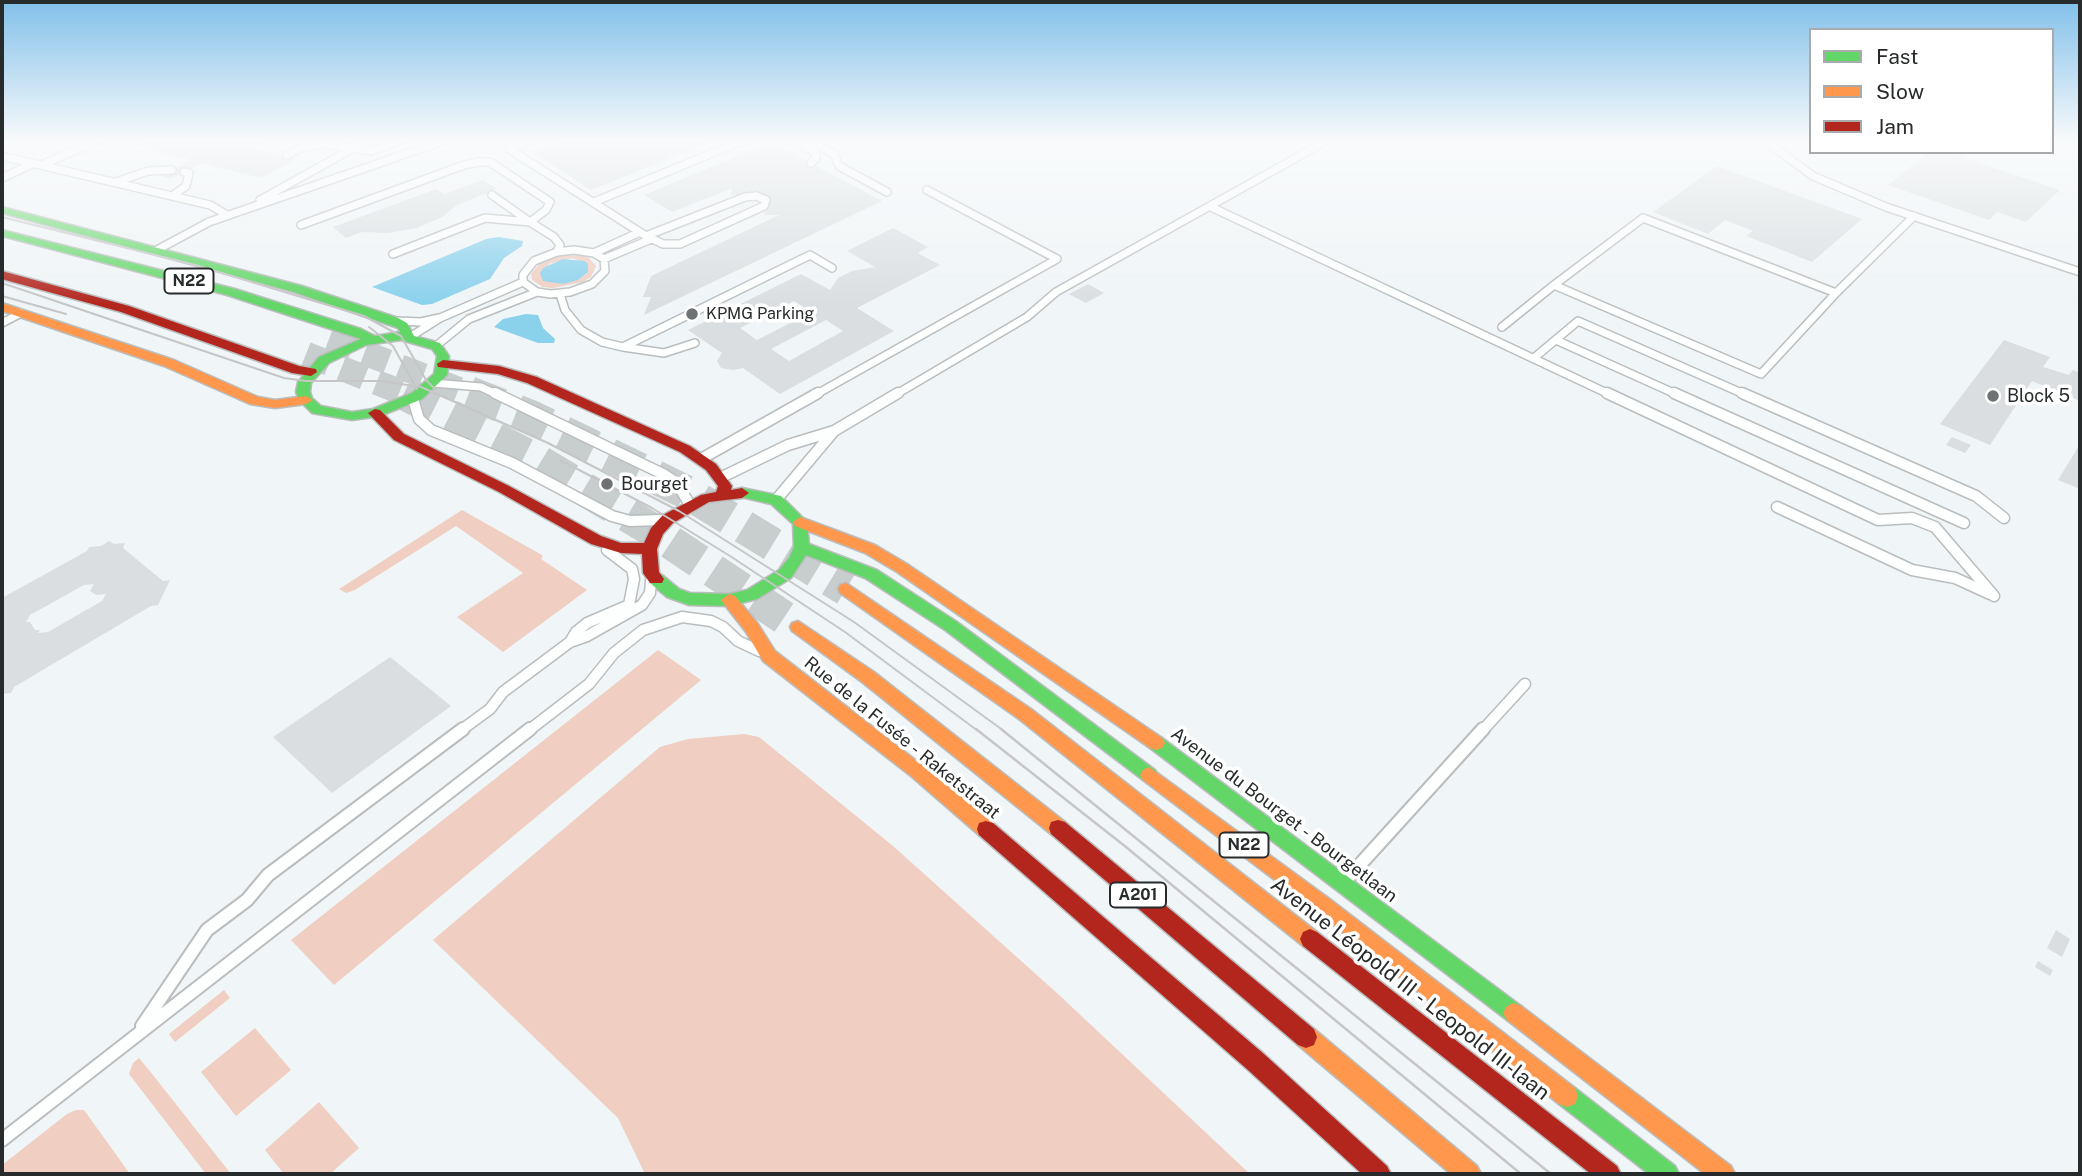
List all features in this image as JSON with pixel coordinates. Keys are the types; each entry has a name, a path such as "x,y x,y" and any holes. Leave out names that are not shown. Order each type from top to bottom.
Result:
{"main road":[{"path":"2,210 298,289 394,321 402,326 409,337 436,346 443,356 443,364 433,383 413,399 375,414 335,415 317,410 306,400 303,392 311,372 296,370 125,309 2,275"},
{"name":"N22","path":"2,233 231,292 373,340"},
{"path":"2,247 217,303 329,339"},
{"path":"2,261 148,299"},
{"path":"2,307 169,363 255,401 275,404 306,400"},
{"name":"N22","path":"311,372 324,360 342,350 373,340 409,337"},
{"path":"443,364 499,370 532,380 701,459 721,486 776,500 800,522 802,547 796,561 769,586 729,600 689,599 660,584 652,573 649,549 656,532 668,519 721,486"},
{"path":"375,414 399,438 516,495 596,540 621,548 649,549"},
{"name":"Avenue du Bourget - Bourgetlaan","path":"800,522 870,549 976,616 1144,734 1344,883 1723,1174"},
{"name":"N22","path":"802,547 871,574 951,626 1324,906 1667,1174"},
{"name":"Avenue Léopold III - Leopold III-laan","path":"846,589 1025,714 1609,1174"},
{"name":"Rue de la Fusée - Raketstraat","path":"729,600 752,628 768,656 917,771 1076,905 1379,1174"},
{"name":"A201","path":"798,627 879,686 1052,823 1469,1174"}],"lane":[{"path":"172,195 209,205 227,215"},
{"path":"239,212 269,195"},
{"path":"157,250 192,229 288,195"},
{"path":"301,225 383,195"},
{"path":"492,195 554,237 560,245 557,252"},
{"path":"393,254 485,218 530,222 546,210 550,202 539,195"},
{"path":"583,195 646,236 663,244 680,244 764,206 766,200 756,196 745,197 646,236 594,253"},
{"path":"594,202 611,195"},
{"path":"701,459 1057,259 936,195"},
{"path":"721,486 788,446 834,431 1027,317 1056,292 1232,195"},
{"path":"1861,195 1914,216 2080,272"},
{"path":"1211,207 1878,520 1912,518 1935,527 1994,596 1955,578 1912,570 1777,507"},
{"path":"1554,285 1761,374 1836,293 1914,216"},
{"path":"1502,327 1643,218 1836,293"},
{"path":"604,259 646,236"},
{"path":"436,346 469,319 537,292 559,293 581,289 600,278 606,265 604,259 594,253 574,250 557,252 534,261 523,275 523,282"},
{"path":"623,347 810,255 832,268"},
{"path":"523,282 537,292"},
{"path":"409,337 440,318 523,282"},
{"path":"559,293 565,310 581,330 602,342 664,354 695,343"},
{"path":"2,323 21,313"},
{"path":"394,321 421,322 440,318"},
{"path":"1534,358 1578,321 1976,496 2004,518"},
{"path":"1556,340 1964,523"},
{"path":"433,383 481,387 544,415 663,474 677,483 690,505"},
{"path":"413,399 424,425 512,463 612,516 630,521 668,519"},
{"path":"776,500 834,431"},
{"path":"570,642 576,632 587,623 624,609 631,598 634,579 632,569 596,540"},
{"path":"136,1035 207,930 247,900 268,875 490,709 503,692 570,642 587,636 642,606 650,593 652,573"},
{"path":"2,1140 589,684 614,653 643,630 682,617 711,621 723,627 738,641 768,656"},
{"path":"1344,883 1525,684"}],"shaded area":[{"path":"559,256 588,257 596,266 591,277 583,282 553,288 543,287 532,280 531,274 540,263","holes":["572,258 588,264 588,272 578,280 548,264"]},
{"path":"462,510 540,554 543,556 541,559 587,590 503,652 457,617 523,573 456,526 355,590 346,593 339,589"},
{"path":"658,650 701,680 334,985 291,940"},
{"path":"744,734 759,737 893,846 1058,994 1250,1174 645,1174 618,1118 433,940 660,747 688,739"},
{"path":"224,990 230,998 175,1042 169,1034"},
{"path":"255,1028 291,1070 236,1116 201,1072"},
{"path":"139,1058 231,1174 206,1174 129,1074 133,1063"},
{"path":"319,1102 359,1148 330,1174 284,1174 265,1150"},
{"path":"84,1110 130,1174 2,1174 2,1165 67,1114"}],"water":[{"path":"499,237 523,241 522,246 504,258 490,279 432,304 422,305 372,287 486,239"},
{"path":"563,259 585,261 588,264 588,272 578,280 563,284 543,281 540,273 543,268"},
{"path":"526,314 538,315 543,328 555,339 554,343 538,343 494,327 503,319"}],"building":[{"path":"420,195 482,195 457,205 442,217 417,228 388,233 362,232 346,238 333,227"},
{"path":"644,195 716,195 672,212"},
{"path":"730,195 870,195 882,201 644,315 651,297 643,297 651,276 779,215 764,215 769,198 765,195"},
{"path":"1677,195 1796,195 1862,219 1812,262 1746,236 1753,231 1725,220 1708,234 1653,212"},
{"path":"1917,195 2055,195 2026,222 1997,212 1989,220"},
{"path":"893,228 928,247 918,253 940,265 857,308 894,331 780,394 743,368 721,368 717,361 722,353 688,330 801,274 830,290 838,278 852,271 875,267 847,251","holes":["794,301 812,312 757,340 740,328","826,320 843,331 789,361 771,349"]},
{"path":"1088,284 1104,293 1086,303 1069,294"},
{"name":"Block 5","path":"2004,340 2050,357 2043,367 2069,375 2073,370 2080,373 2080,401 2032,381 1990,445 1940,424"},
{"path":"1952,437 1971,445 1965,453 1946,445"},
{"path":"2080,444 2080,489 2058,480"},
{"path":"109,541 114,544 125,543 123,548 163,581 170,580 158,605 151,606 14,687 11,693 2,694 2,598 87,551 89,547 101,546","holes":["94,584 90,591 96,595 106,594 102,601 48,632 38,633 40,630 35,630 30,622 26,622 30,615 84,585"]},
{"path":"390,657 451,706 332,793 273,737"},
{"path":"2056,930 2070,939 2062,957 2047,948"},
{"path":"2038,961 2053,970 2050,976 2035,967"}],"tunnel":[{"path":"329,339 473,395"},
{"path":"306,354 408,395"},
{"path":"404,393 408,395"},
{"path":"469,393 531,417 688,493 846,589"},
{"path":"408,395 536,460 649,528 798,627"}],"tram line":[{"path":"2,217 195,265 364,316 401,336 426,380 436,390"},
{"path":"2,283 284,378 306,381 381,381 415,386"},
{"path":"2,296 66,314"},
{"path":"369,327 393,346 415,386"},
{"path":"415,386 548,443 679,511 854,622 1004,731"},
{"path":"560,460 652,508 730,556 845,632 978,731"},
{"path":"976,729 1126,847 1521,1174"},
{"path":"1001,729 1551,1174"}],"traffic: fast":[{"path":"2,210 298,289 394,321 403,326 408,337"},
{"path":"2,233 231,292 357,332 373,340"},
{"path":"401,336 436,346 443,356 440,375 417,396 375,413 352,416 317,410 306,400 303,392 305,382 324,360 363,342 401,336"},
{"path":"656,579 673,593 689,599 729,600 751,595 785,574 796,561 802,547 800,522 776,500 742,493"},
{"path":"802,547 871,574 951,626 1149,775"},
{"path":"1156,743 1514,1013"},
{"path":"1567,1096 1667,1174"}],"traffic: slow":[{"path":"2,307 169,363 255,401 275,404 306,400"},
{"path":"800,522 870,549 902,568 1156,743"},
{"path":"846,589 1025,714 1310,939"},
{"path":"729,600 752,628 769,656 917,771 986,829"},
{"path":"798,627 868,677 1058,828"},
{"path":"1149,775 1324,906 1567,1096"},
{"path":"1514,1013 1723,1174"},
{"path":"1306,1037 1469,1174"}],"traffic: jam":[{"path":"2,275 125,309 297,370 311,372"},
{"path":"443,364 499,370 532,380 685,449 711,467 725,486 723,494"},
{"path":"375,413 399,437 504,489 596,540 621,548 649,549"},
{"path":"656,579 651,573 649,549 656,532 668,519 706,498 742,493"},
{"path":"1058,828 1306,1037"},
{"path":"986,829 1256,1062 1379,1174"},
{"path":"1310,939 1609,1174"}],"place":[{"name":"KPMG Parking","path":"692,314"},
{"name":"Block 5","path":"1993,396"},
{"name":"Bourget","path":"607,484"}]}
